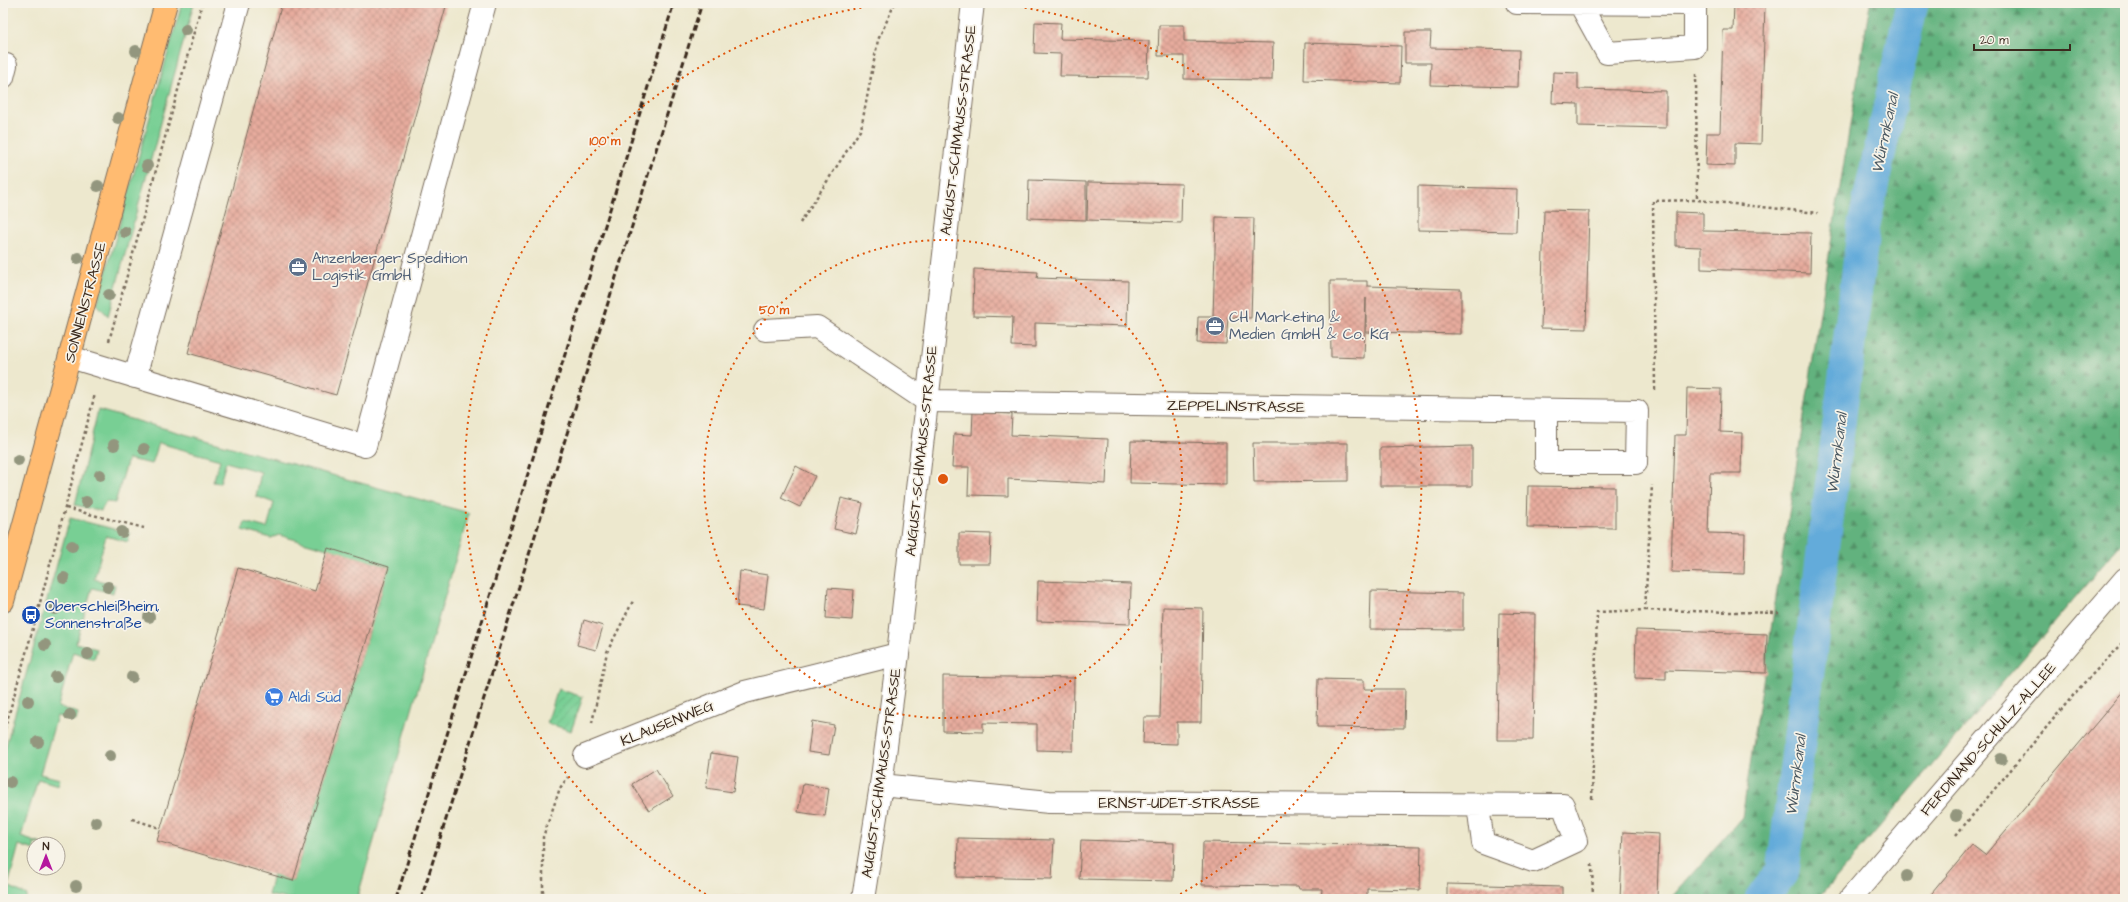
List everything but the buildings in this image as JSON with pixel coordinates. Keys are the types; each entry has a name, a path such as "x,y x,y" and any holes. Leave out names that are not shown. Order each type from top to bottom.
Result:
{"main road":[{"name":"SONNENSTRASSE","path":"3,601 166,3"}],"street":[{"path":"135,377 239,3"},
{"path":"70,357 365,446 485,3"},
{"name":"AUGUST-SCHMAUSS-STRASSE","path":"863,899 881,785 898,654 973,3"},
{"path":"1517,3 1694,4 1695,47 1607,53 1580,4"},
{"path":"765,330 817,327 927,401"},
{"name":"ZEPPELINSTRASSE","path":"927,401 1546,411 1637,411 1636,464 1546,464 1546,411"},
{"name":"FERDINAND-SCHULZ-ALLEE","path":"1850,899 2125,579"},
{"name":"KLAUSENWEG","path":"585,756 745,692 898,654"},
{"name":"ERNST-UDET-STRASSE","path":"881,785 1049,802 1478,805"}],"path":[{"path":"800,223 861,129 878,40 895,3"},
{"path":"1695,47 1697,200"},
{"path":"66,508 144,528"},
{"path":"543,899 542,837 560,788 585,756 607,652 634,598"},
{"path":"1645,610 1779,613"},
{"path":"31,615 37,614"},
{"path":"1956,835 2082,685 2125,641"},
{"path":"132,819 160,828"}],"green space":[{"path":"182,3 194,3 108,316 97,304"},
{"path":"1870,3 2125,3 2125,539 1818,899 1670,899 1742,817 1831,242"},
{"path":"98,410 469,513 357,899 288,899 268,895 273,875 293,881 389,567 279,535 271,538 242,530 245,522 267,528 274,503 256,496 261,472 226,462 220,483 213,482 220,460 159,443 152,464 128,459 115,503 106,502 101,511 75,505"},
{"path":"70,518 130,533 128,542 106,536 94,579 115,585 113,593 92,588 76,643 97,649 94,659 73,652 58,707 78,713 76,721 57,716 40,774 60,779 58,785 38,779 21,837 26,839 26,847 19,845 8,886 27,895 26,899 3,899 3,756"},
{"path":"558,689 583,697 571,731 547,723"}],"waterway":[{"name":"Würmkanal","path":"1761,899 1783,871 1864,224 1912,3"}],"railway":[{"path":"396,899 674,3"},
{"path":"421,899 702,3"}],"place":[{"name":"Anzenberger Spedition Logistik GmbH","path":"298,267"},
{"name":"CH Marketing & Medien GmbH & Co. KG","path":"1215,326"},
{"name":"Oberschleißheim, Sonnenstraße","path":"31,615"},
{"name":"Aldi Süd","path":"274,697"}]}
